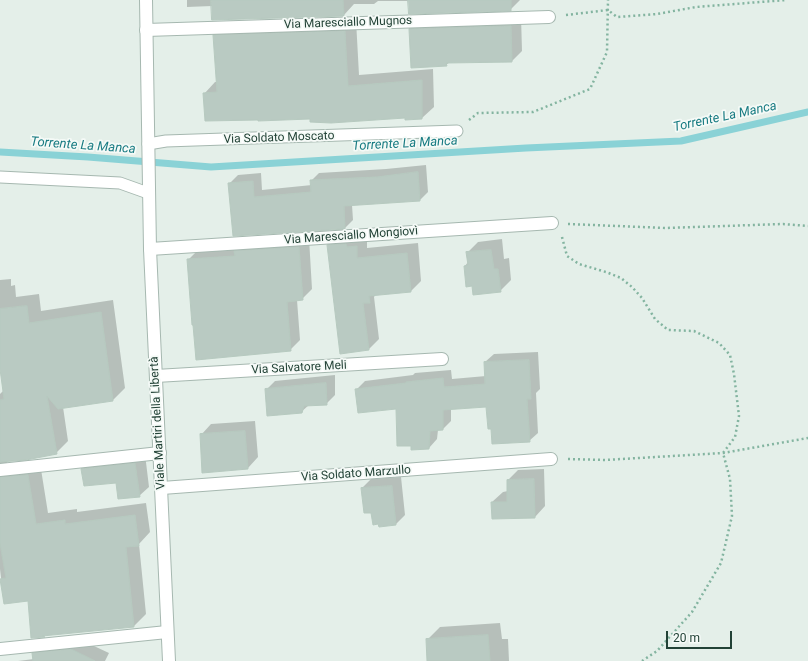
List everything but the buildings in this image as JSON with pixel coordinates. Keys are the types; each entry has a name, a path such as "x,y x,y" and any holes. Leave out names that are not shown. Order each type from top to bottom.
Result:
{"street":[{"path":"146,0 146,30"},
{"name":"Via Maresciallo Mugnos","path":"146,30 549,17"},
{"name":"Viale Martiri della Libertà","path":"146,30 150,249 169,661"},
{"name":"Via Maresciallo Mongiovì","path":"150,249 552,223"},
{"name":"Via Salvatore Meli","path":"156,376 442,359"},
{"path":"0,470 160,453"},
{"name":"Via Soldato Marzullo","path":"162,488 551,459"},
{"path":"0,649 167,632"}],"lane":[{"name":"Via Soldato Moscato","path":"148,144 166,141 457,132"},
{"path":"0,177 120,183 148,189"}],"path":[{"path":"457,132 478,113 533,112 590,90 607,52 608,0"},
{"path":"549,17 608,10 618,17 657,14 696,7 786,0"},
{"path":"552,223 666,228 783,224 808,226"},
{"path":"552,223 560,229 567,256 579,264 621,278 642,298 655,319 668,330 694,331 719,342 730,355 740,416 735,437 722,453"},
{"path":"551,459 605,460 722,453 808,438"},
{"path":"642,661 657,651 692,612 721,563 732,516 730,479 722,453"}],"waterway":[{"name":"Torrente La Manca","path":"0,152 88,157 211,167 526,148 681,141 808,112"}]}
